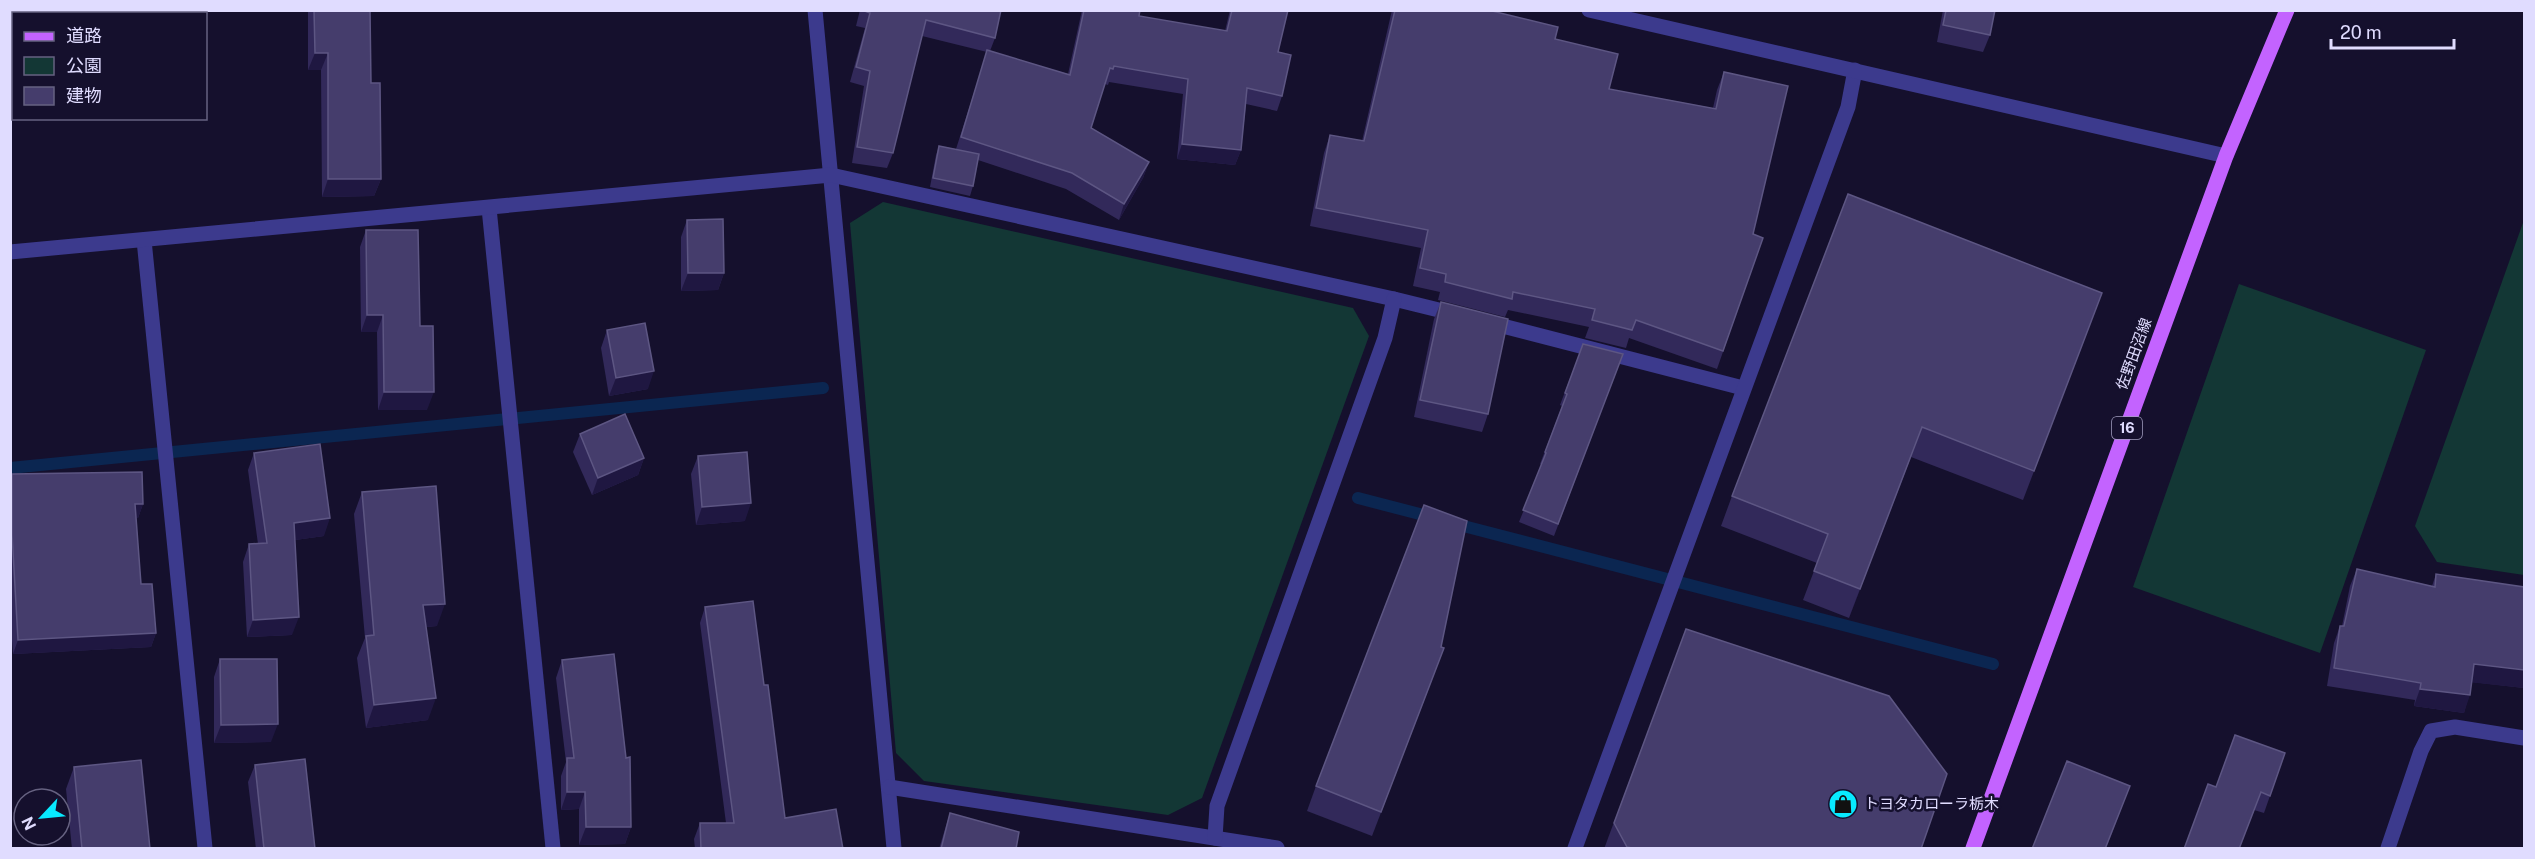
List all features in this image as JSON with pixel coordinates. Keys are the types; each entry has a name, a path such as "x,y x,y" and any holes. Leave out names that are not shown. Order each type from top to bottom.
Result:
{"main road":[{"name":"佐野田沼線","path":"1973,849 2226,156 2287,10"}],"street":[{"path":"814,10 894,849"},
{"path":"1589,10 2226,156"},
{"path":"1575,849 1848,107 1855,70"},
{"path":"10,252 831,175 1394,298 1743,388"},
{"path":"489,208 553,849"},
{"path":"144,240 205,849"},
{"path":"1215,838 1217,806 1385,338 1394,298"},
{"path":"2388,849 2421,751 2432,731 2455,727 2524,738"},
{"path":"889,787 1277,849"}],"green space":[{"path":"883,202 1353,308 1369,336 1202,798 1168,815 924,781 896,753 850,223"},
{"path":"2524,220 2524,575 2437,562 2415,526"},
{"path":"2239,284 2426,350 2320,653 2133,587"}],"building":[{"path":"314,10 370,10 371,83 380,83 381,179 328,179 328,53 315,53"},
{"path":"862,10 1001,10 995,38 926,20 893,153 857,147 870,71 856,67 870,13"},
{"path":"1084,10 1140,10 1139,16 1227,31 1232,10 1288,10 1278,52 1291,55 1282,96 1247,88 1241,150 1182,144 1188,79 1114,66 1113,69 1110,68 1091,128 1149,162 1124,204 1072,173 961,137 987,50 1070,75"},
{"path":"1395,10 1488,10 1558,27 1555,39 1618,54 1609,89 1716,109 1724,72 1788,86 1753,234 1763,238 1723,351 1636,320 1632,330 1592,320 1595,309 1513,292 1512,299 1445,282 1446,274 1420,268 1428,230 1316,208 1330,135 1364,141"},
{"path":"1946,10 1995,10 1990,35 1943,25"},
{"path":"939,146 979,154 973,186 933,178"},
{"path":"1848,194 2102,293 2034,471 1922,427 1860,589 1814,571 1828,534 1732,496"},
{"path":"723,219 724,273 688,273 687,220"},
{"path":"366,230 418,230 420,326 433,326 434,392 384,392 383,315 367,315"},
{"path":"1441,302 1508,319 1488,414 1420,400"},
{"path":"645,323 654,371 616,378 607,330"},
{"path":"1583,344 1623,354 1558,524 1523,510 1546,453"},
{"path":"625,414 644,458 598,478 580,434"},
{"path":"320,444 330,518 294,523 299,617 253,620 249,544 267,543 254,453"},
{"path":"747,452 751,503 702,507 698,456"},
{"path":"142,472 143,504 135,504 141,584 152,584 156,633 18,640 12,534 12,474"},
{"path":"436,486 445,604 423,605 436,698 374,705 366,636 374,635 362,492"},
{"path":"1424,505 1467,521 1441,647 1444,648 1381,812 1316,786"},
{"path":"2357,569 2435,587 2436,574 2524,587 2524,670 2474,664 2470,695 2420,689 2421,683 2334,668 2340,626 2344,626"},
{"path":"753,601 764,685 768,685 785,818 836,809 843,849 701,849 700,823 734,823 705,607"},
{"path":"1686,629 1889,696 1947,774 1921,849 1637,849 1627,847 1614,823"},
{"path":"614,654 626,758 630,757 631,827 586,827 585,792 567,792 567,758 574,758 562,660"},
{"path":"220,659 277,659 278,724 221,725"},
{"path":"2235,735 2285,753 2270,796 2261,792 2239,849 2184,849 2208,784 2216,787"},
{"path":"305,759 315,849 264,849 255,765"},
{"path":"141,760 150,849 82,849 74,767"},
{"path":"2067,761 2130,786 2105,849 2032,849"},
{"path":"950,813 1019,832 1016,849 941,849"}],"waterway":[{"path":"10,468 823,388"},
{"path":"1358,498 1435,518"},
{"path":"1452,523 1993,664"}],"place":[{"name":"トヨタカローラ栃木","path":"1843,804"}]}
